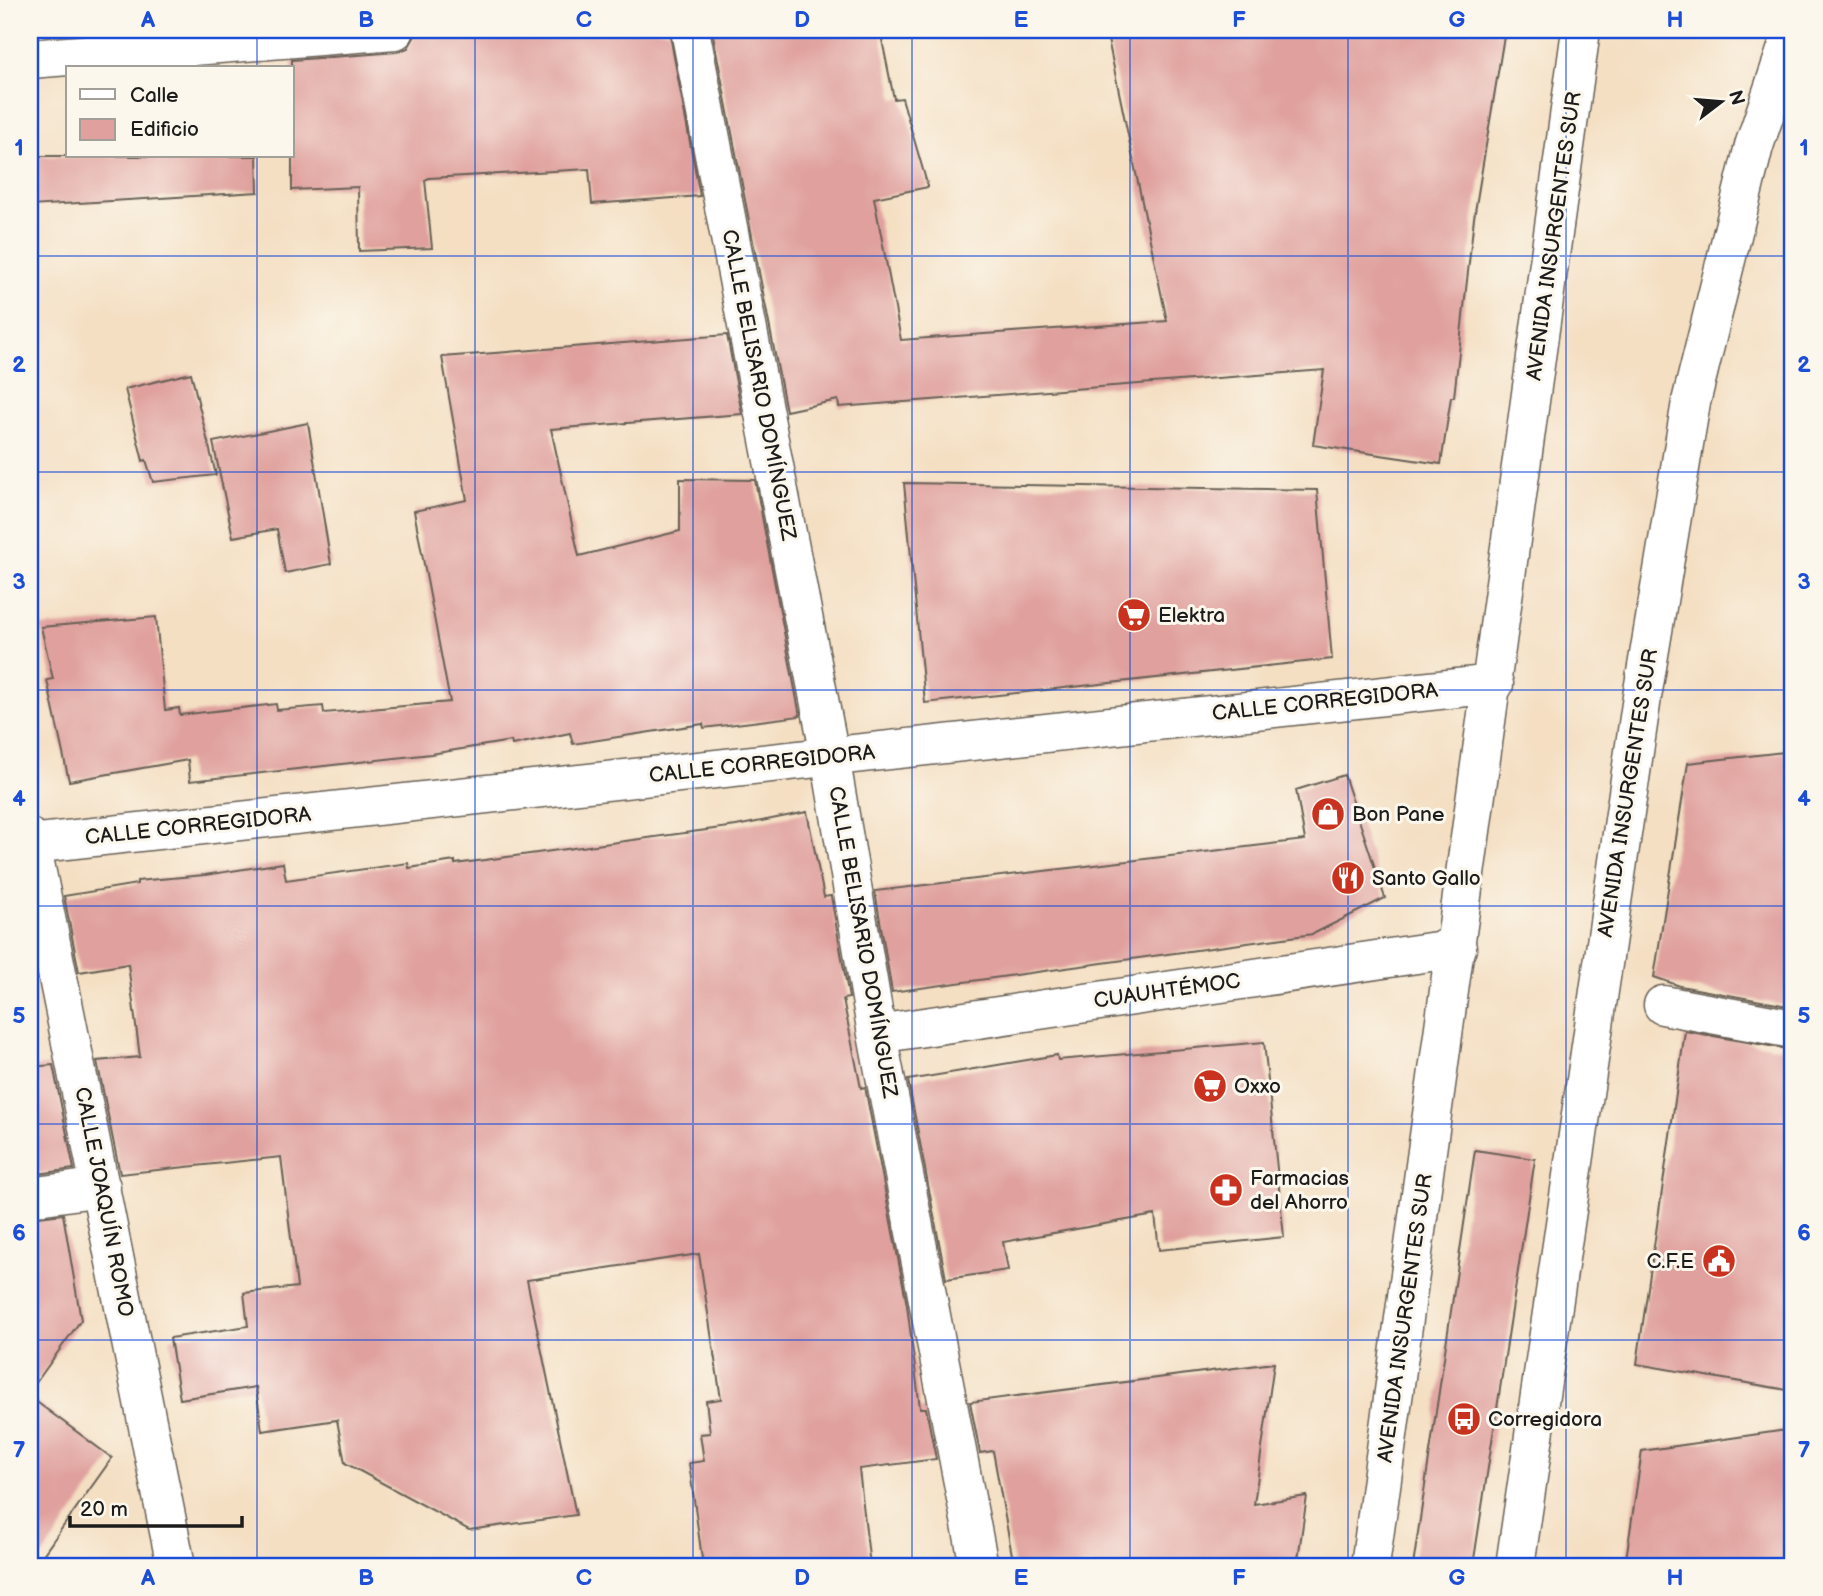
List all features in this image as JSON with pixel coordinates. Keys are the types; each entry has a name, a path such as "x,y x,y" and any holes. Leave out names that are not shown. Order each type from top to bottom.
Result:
{"street":[{"path":"30,59 395,30"},
{"name":"CALLE BELISARIO DOMÍNGUEZ","path":"690,30 830,757 877,1034 979,1566"},
{"name":"AVENIDA INSURGENTES SUR","path":"1370,1566 1581,30"},
{"name":"AVENIDA INSURGENTES SUR","path":"1515,1566 1638,725 1691,402 1754,146 1793,30"},
{"name":"CALLE CORREGIDORA","path":"30,842 1493,684"},
{"name":"CALLE JOAQUÍN ROMO","path":"30,842 176,1566"},
{"name":"CUAUHTÉMOC","path":"877,1034 1457,948"},
{"path":"1663,1005 1793,1029"},
{"path":"30,1197 101,1187"}],"building":[{"path":"496,30 669,30 700,196 592,204 589,169 429,178 425,180 432,248 359,251 358,187 292,190 292,60 397,52 408,48 416,34"},
{"path":"712,30 880,30 894,99 902,98 928,187 874,198 901,340 1167,321 1106,30 1505,30 1474,218 1454,397 1451,397 1441,464 1313,445 1324,370 839,407 838,400 786,411"},
{"path":"30,156 257,158 258,192 30,206"},
{"path":"727,335 742,414 551,429 579,556 680,531 680,479 755,480 800,716 704,728 703,724 573,744 570,733 512,745 511,741 431,754 190,781 188,760 69,781 47,680 53,679 41,627 156,617 165,710 179,708 180,715 276,704 277,710 323,706 324,713 450,702 414,511 467,500 442,357"},
{"path":"191,373 216,475 153,482 146,460 143,461 125,389"},
{"path":"308,423 331,564 285,573 277,529 233,537 213,442"},
{"path":"904,483 1317,490 1332,659 925,703"},
{"path":"1793,751 1793,1007 1680,986 1654,977 1688,763"},
{"path":"1344,775 1385,898 1313,934 892,992 875,891 1305,840 1296,790"},
{"path":"807,812 824,897 831,896 849,998 843,999 861,1088 865,1087 907,1305 920,1408 926,1408 936,1459 859,1469 870,1566 703,1566 689,1463 704,1461 700,1434 710,1433 706,1401 721,1399 699,1254 527,1280 576,1515 469,1530 345,1463 337,1420 262,1431 256,1387 180,1399 170,1338 248,1326 244,1293 297,1287 281,1157 120,1174 97,1061 140,1057 128,964 79,972 64,896 137,884 137,881 205,875 283,863 286,880 408,863 409,868 455,861 455,864 736,826"},
{"path":"30,948 36,979 30,980"},
{"path":"1685,1031 1793,1050 1793,1391 1637,1364"},
{"path":"1264,1042 1284,1237 1159,1250 1155,1215 1003,1242 1008,1270 946,1279 908,1080 1057,1055 1058,1060"},
{"path":"53,1065 74,1169 30,1175 30,1067"},
{"path":"1475,1150 1535,1159 1473,1566 1413,1566"},
{"path":"63,1214 81,1320 30,1391 30,1218"},
{"path":"1274,1363 1254,1504 1307,1496 1297,1566 1014,1566 993,1451 980,1453 970,1402"},
{"path":"30,1397 112,1458 35,1566 30,1566"},
{"path":"1793,1429 1793,1566 1625,1566 1642,1451"}],"place":[{"name":"Elektra","path":"1134,615"},
{"name":"Bon Pane","path":"1328,814"},
{"name":"Santo Gallo","path":"1348,878"},
{"name":"Oxxo","path":"1210,1086"},
{"name":"Farmacias del Ahorro","path":"1226,1190"},
{"name":"C.F.E","path":"1719,1261"},
{"name":"Corregidora","path":"1464,1419"}]}
